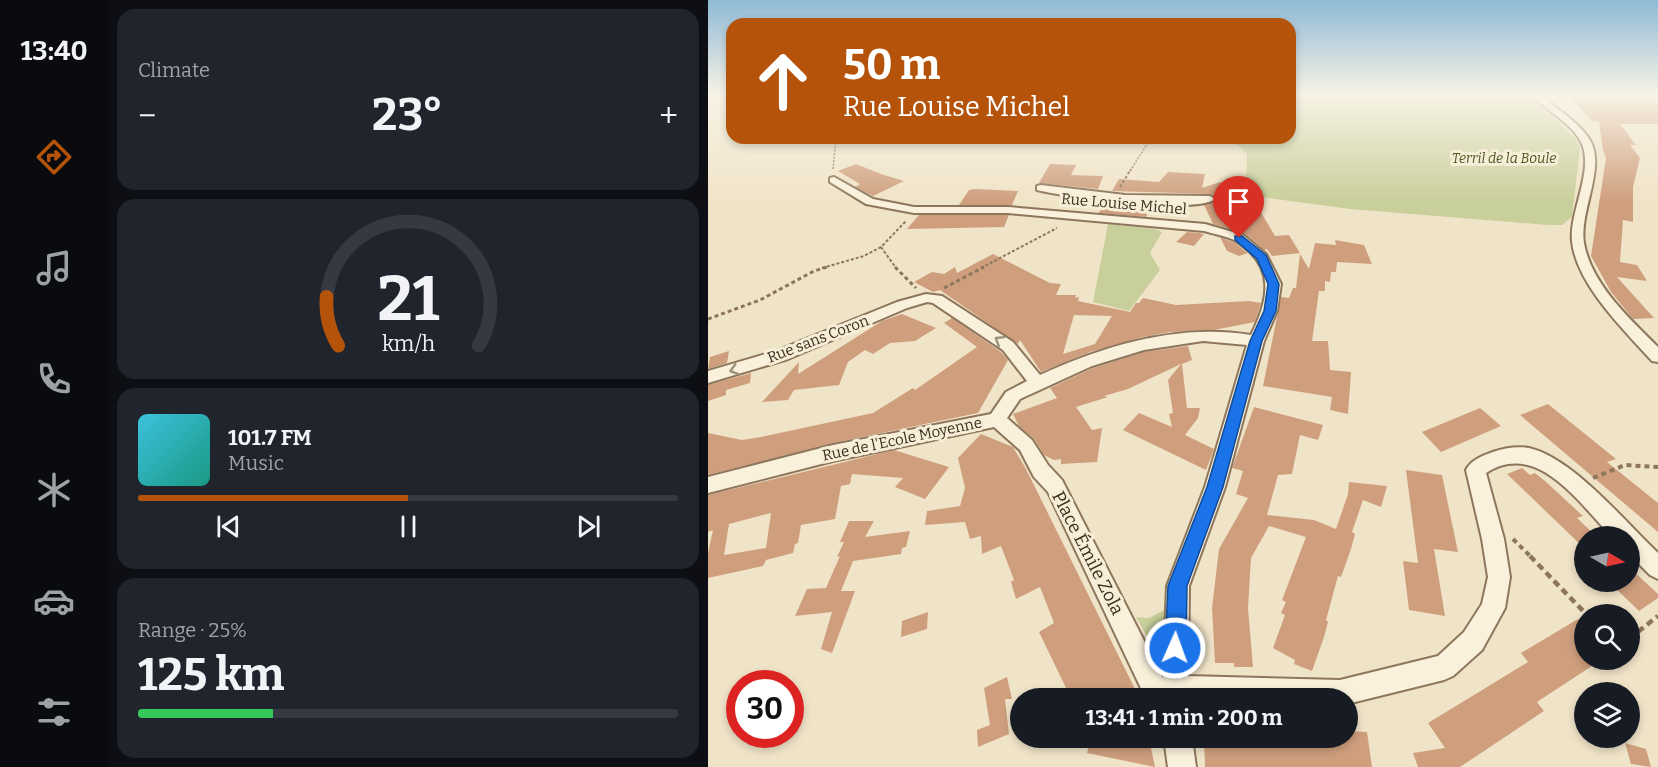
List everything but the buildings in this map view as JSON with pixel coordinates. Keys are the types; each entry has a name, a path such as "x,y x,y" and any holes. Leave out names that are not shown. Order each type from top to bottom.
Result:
{"street":[{"path":"1574,130 1589,150 1578,241 1587,268 1602,293 1658,357"},
{"name":"Rue Louise Michel","path":"834,180 870,202 914,210 1008,210 1205,228 1239,238 1262,257 1274,284 1270,311 1256,341 1215,487 1178,586 1171,688"},
{"path":"1041,188 1104,198 1172,201 1210,199"},
{"path":"1078,216 1104,198"},
{"path":"926,298 937,299 1008,346 1038,383"},
{"name":"Rue sans Coron","path":"708,377 782,355 902,305 926,298"},
{"name":"Rue de l'Ecole Moyenne","path":"708,485 833,453 997,420 1013,396 1061,371 1133,347 1203,337 1236,336 1256,341"},
{"name":"Place Émile Zola","path":"997,420 1026,445 1041,471 1055,486 1166,688"},
{"path":"1358,688 1443,667 1473,641 1493,608 1499,577 1493,539 1476,470 1487,461 1518,454 1534,457 1551,465 1615,526"},
{"path":"1640,550 1658,568"},
{"path":"1179,748 1182,767"}],"path":[{"path":"834,180 835,144"},
{"path":"1104,198 1120,187 1147,144"},
{"path":"708,319 760,300 814,271 864,256 881,246 902,227 914,210"},
{"path":"881,246 892,264 926,298 1078,216"},
{"path":"1575,488 1598,475 1625,465 1658,467"},
{"path":"1509,535 1576,604"},
{"path":"1640,630 1658,616"}],"green space":[{"name":"Terril de la Boule","path":"1296,130 1566,130 1576,139 1580,148 1572,217 1562,225 1350,209 1247,195 1247,154 1236,144 1296,144"},
{"path":"1108,224 1155,229 1162,232 1150,253 1160,270 1129,311 1093,302"},
{"path":"1164,610 1162,663 1136,617 1149,618"}],"route":[{"path":"1175,648 1178,586 1215,487 1256,341 1270,311 1274,284 1262,257 1239,238"}]}
